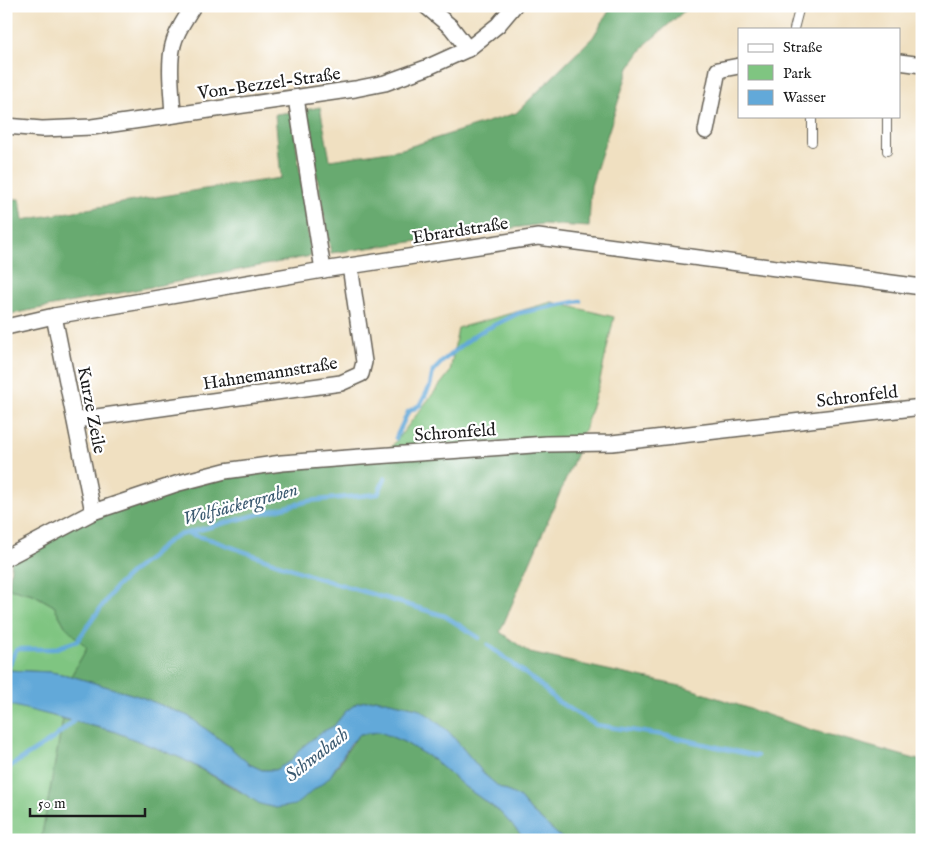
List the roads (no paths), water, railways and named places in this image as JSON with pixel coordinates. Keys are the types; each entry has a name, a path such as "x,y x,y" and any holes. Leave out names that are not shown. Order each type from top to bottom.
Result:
{"street":[{"path":"173,116 171,80 173,44 182,23 193,6"},
{"path":"426,6 451,27 468,49"},
{"name":"Von-Bezzel-Straße","path":"6,126 42,129 92,127 296,98 384,83 426,68 468,49 498,25 514,6"},
{"path":"900,62 922,65"},
{"path":"706,131 718,70 738,66"},
{"path":"296,98 323,270"},
{"name":"Ebrardstraße","path":"6,327 54,316 323,270 538,236 922,287"},
{"name":"Hahnemannstraße","path":"75,420 341,383 361,374 364,362 350,266"},
{"name":"Kurze Zeile","path":"54,316 93,512"},
{"name":"Schronfeld","path":"6,558 93,512 179,483 225,471 282,463 547,444 612,443 922,407"}],"lane":[{"path":"794,28 800,6"},
{"path":"812,118 812,142"},
{"path":"887,118 888,151"}],"water":[{"name":"Schwabach","path":"6,670 51,672 71,676 141,697 188,716 249,764 262,770 275,770 291,761 301,748 320,733 334,726 345,712 357,703 376,699 417,708 449,732 485,775 499,787 519,797 531,811 564,840 526,840 499,811 465,787 434,760 404,742 380,732 360,734 351,743 329,778 295,805 276,808 260,804 234,787 181,758 113,731 6,704"}],"waterway":[{"name":"Wolfsäckergraben","path":"396,438 408,412 420,405 430,386 433,371 476,334 519,313 580,301"},
{"name":"Wolfsäckergraben","path":"6,674 15,651 19,649 53,649 77,641 115,588 163,545 176,536 309,501 378,494 385,478"},
{"path":"190,534 315,577 445,616 479,638"},
{"path":"488,645 539,684 557,701 596,725 663,735 757,756"},
{"path":"6,769 54,738 76,719"}]}
